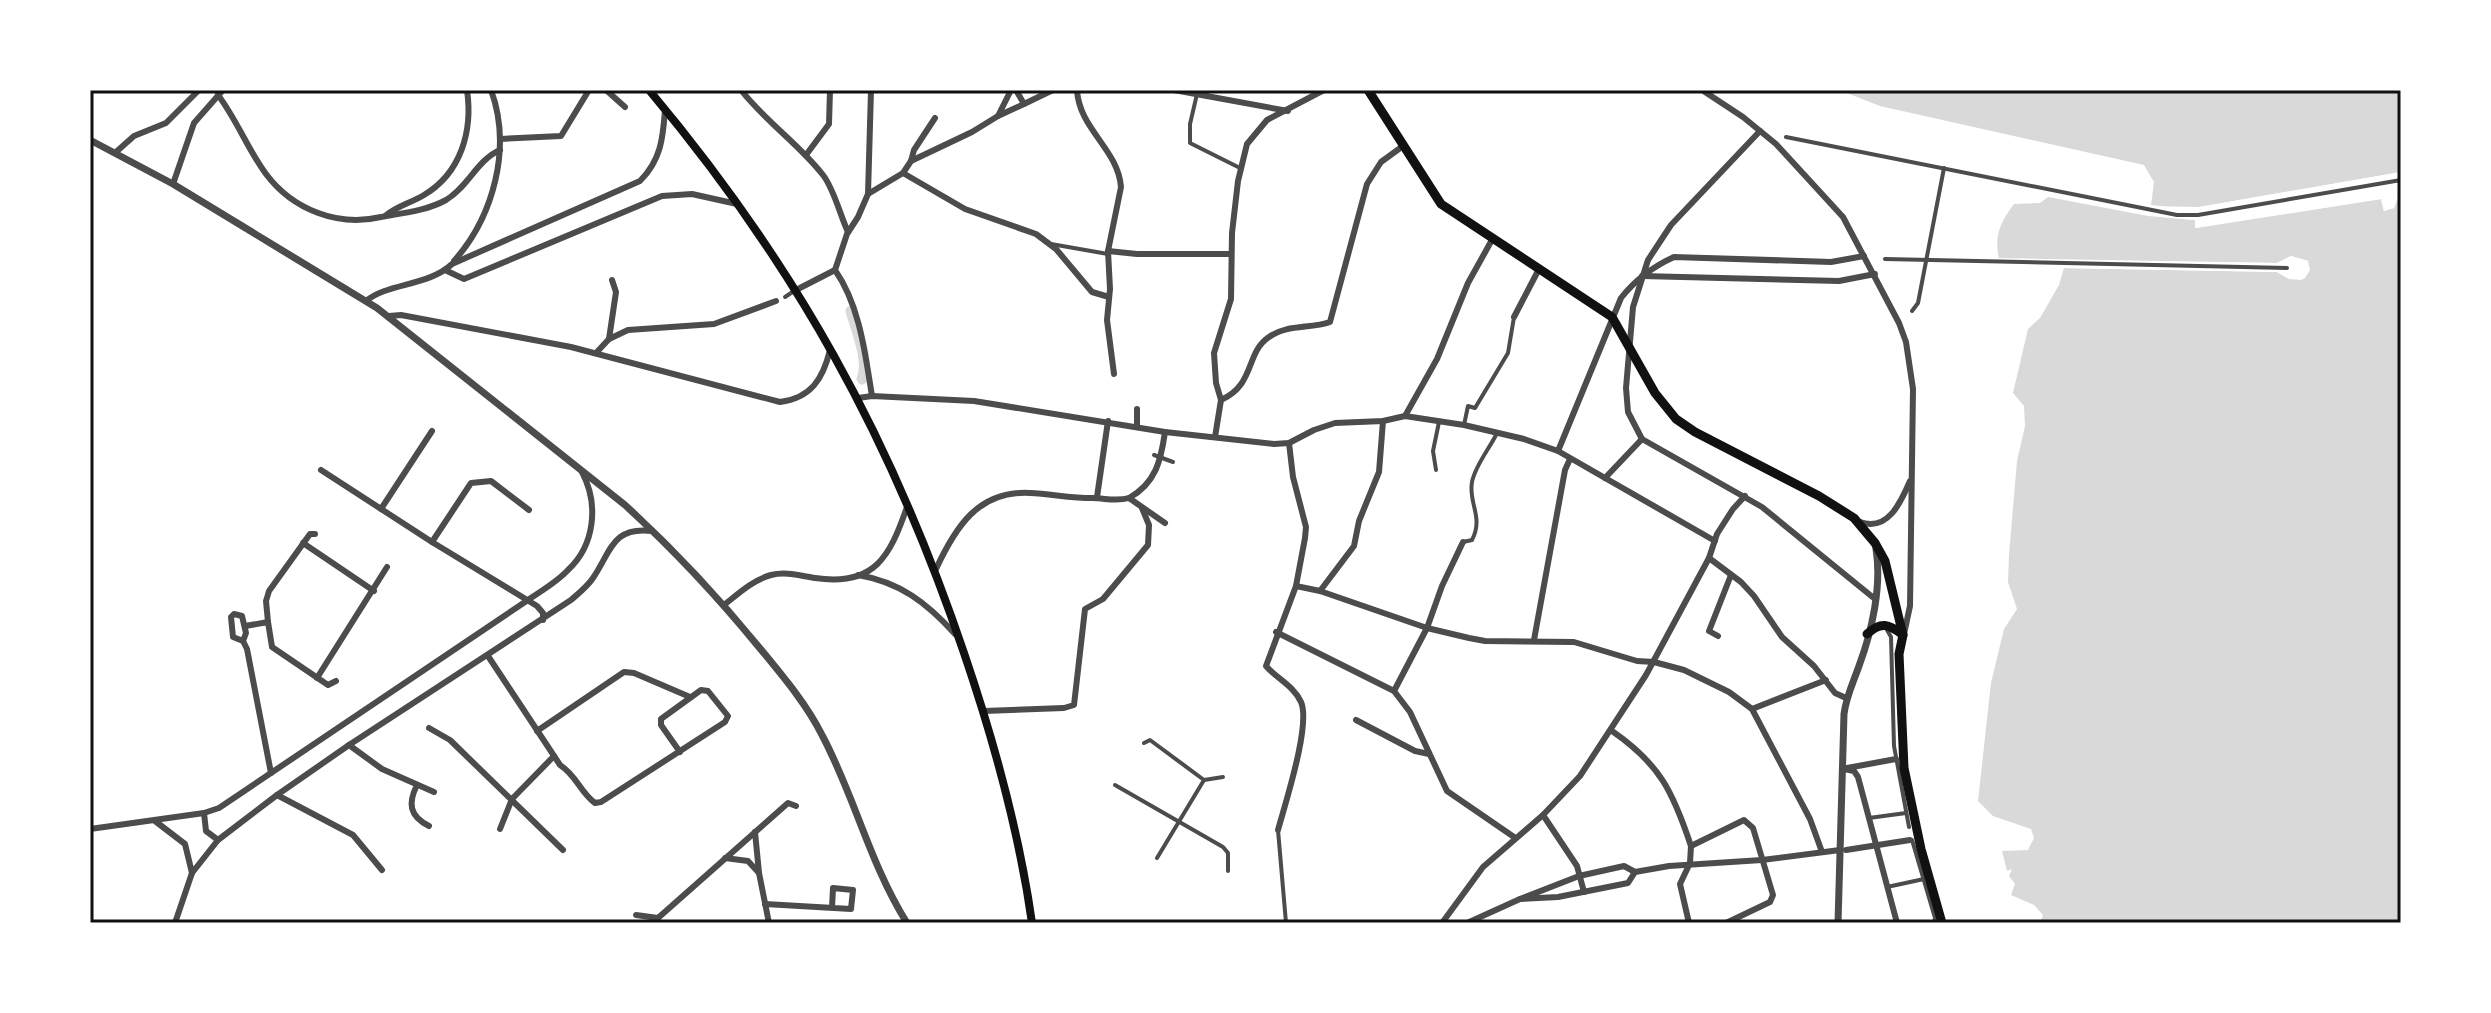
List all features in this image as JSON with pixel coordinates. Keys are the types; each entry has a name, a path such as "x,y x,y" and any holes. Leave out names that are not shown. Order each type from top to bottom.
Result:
{"main road":[{"path":"649,90 741,205 796,290 858,398 909,503 936,569 984,711 1010,807 1032,923"},
{"path":"1368,90 1441,204 1612,317 1661,402 1683,425 1806,488 1854,518 1875,543 1885,561 1903,635 1899,654 1904,768 1921,849 1942,923"},
{"path":"1867,634 1875,626 1884,624 1891,625 1903,635"}],"street":[{"path":"116,152 134,136 166,123 199,90"},
{"path":"385,216 423,195 450,172 468,132 467,90"},
{"path":"366,301 377,294 407,286 445,270 471,239 483,218 497,175 499,119 491,90"},
{"path":"500,139 561,136 589,90"},
{"path":"606,90 625,107"},
{"path":"741,90 766,121 806,155 824,176 848,232"},
{"path":"806,155 829,124 830,90"},
{"path":"785,297 835,270 848,232 868,194 871,90"},
{"path":"998,116 1013,90 1024,104"},
{"path":"911,161 1053,90"},
{"path":"1077,90 1084,119 1098,136 1120,177 1121,187 1108,253 1107,320 1114,374"},
{"path":"1174,90 1288,111"},
{"path":"1215,437 1221,400 1214,357 1231,299 1231,254 1240,168 1247,144 1267,120 1324,90"},
{"path":"1702,90 1760,131 1787,155 1843,217 1899,323 1911,366 1914,411 1910,606 1903,635"},
{"path":"173,184 194,123 221,92 265,172 294,200 333,218 353,221 438,204 461,189 491,154 500,150"},
{"path":"1197,93 1190,124 1190,143 1240,168"},
{"path":"452,264 640,181 649,172 660,150 665,110"},
{"path":"868,194 903,173 935,118"},
{"path":"1760,131 1671,225 1648,260 1633,307 1626,402 1630,420 1642,439 1745,496 1875,599"},
{"path":"1786,137 2177,215 2198,215 2401,180"},
{"path":"90,140 173,184 389,316 654,531 724,605 779,672 821,732 878,871 907,923"},
{"path":"1221,400 1242,385 1257,352 1269,337 1285,330 1330,322 1367,184 1381,162 1403,146"},
{"path":"1912,311 1918,303 1944,168"},
{"path":"903,173 965,209 1036,234 1050,243 1092,292 1109,297"},
{"path":"445,270 464,279 662,196 692,194 741,205"},
{"path":"1405,416 1437,359 1468,283 1493,238"},
{"path":"1050,243 1108,253 1231,254"},
{"path":"1558,451 1621,298 1655,265 1674,257 1831,262 1864,256"},
{"path":"1885,259 2287,268"},
{"path":"1464,425 1468,406 1475,408 1508,353 1514,317 1539,269"},
{"path":"835,270 846,286 856,318 869,369 872,396"},
{"path":"1642,276 1817,282 1854,280 1875,274"},
{"path":"609,339 616,292 612,280"},
{"path":"596,353 609,339 628,330 714,324 776,301"},
{"path":"389,316 401,315 471,327 596,353 780,402 799,398 811,391 823,372 830,347"},
{"path":"858,398 974,401 1165,432 1289,443 1335,423 1383,421 1405,416 1464,425 1496,435 1524,439 1558,451 1715,541"},
{"path":"1137,409 1137,427"},
{"path":"1097,497 1108,421"},
{"path":"1320,591 1354,546 1359,521 1379,472 1383,421"},
{"path":"1436,470 1433,451 1439,422"},
{"path":"381,509 432,431"},
{"path":"936,569 952,534 972,513 992,499 1027,493 1113,500 1129,498 1150,481 1165,432"},
{"path":"1394,691 1427,628 1447,574 1463,542 1472,540 1476,530 1472,481 1496,435"},
{"path":"1605,478 1642,439"},
{"path":"1286,923 1278,830 1295,767 1302,711 1296,695 1266,666 1276,632 1296,586 1306,527 1293,477 1289,443"},
{"path":"1158,456 1173,462"},
{"path":"1534,640 1565,470 1570,459"},
{"path":"321,470 528,600 543,613 543,620"},
{"path":"90,829 155,821 219,808 568,571 586,544 591,527 592,500 582,471"},
{"path":"1854,518 1872,525 1885,519 1895,511 1912,476"},
{"path":"432,542 471,483 491,481 529,510"},
{"path":"1442,923 1483,867 1543,815 1580,776 1612,731 1654,662 1733,509 1745,496"},
{"path":"1129,498 1165,523"},
{"path":"724,605 752,583 773,574 830,579 858,575 872,568 889,553 909,503"},
{"path":"984,711 1071,707 1076,701 1085,609 1103,599 1148,545 1149,525 1142,508"},
{"path":"175,923 192,873 218,840 349,745 543,620 584,590 609,548 620,536 641,529 654,531"},
{"path":"315,534 310,534 269,591 266,601 268,622 272,647 328,685 336,681"},
{"path":"303,543 374,591"},
{"path":"1838,923 1843,850 1846,698 1860,664 1875,599 1879,577 1875,543"},
{"path":"1709,558 1754,596 1782,637 1835,693 1846,698"},
{"path":"317,678 387,567"},
{"path":"858,575 881,580 913,595 959,638"},
{"path":"1718,636 1709,631 1731,575"},
{"path":"1296,586 1320,591 1427,628 1485,641 1574,642 1637,661 1684,670 1729,692 1752,709 1810,819 1822,852"},
{"path":"243,641 245,626 239,614 231,617 233,637 243,641 247,649 271,773"},
{"path":"245,626 268,622"},
{"path":"1884,624 1891,637 1896,759 1909,827"},
{"path":"1276,632 1394,691 1410,712 1447,791 1514,837"},
{"path":"488,656 554,756 575,776 588,798 598,804 680,752 727,719 712,693 701,690 663,716 660,722 680,752"},
{"path":"537,731 624,672 634,673 691,697"},
{"path":"1752,709 1826,680"},
{"path":"1356,720 1415,751 1429,754"},
{"path":"429,728 450,740 563,850"},
{"path":"1612,731 1661,775 1691,846 1688,866 1680,884 1689,923"},
{"path":"1144,743 1150,740 1204,780 1223,777"},
{"path":"349,745 382,769 434,792"},
{"path":"500,829 512,799 554,756"},
{"path":"1844,769 1896,759"},
{"path":"1844,769 1857,773 1897,923"},
{"path":"1157,858 1204,780"},
{"path":"417,785 409,800 410,807 417,818 429,826"},
{"path":"1115,785 1223,847 1228,853 1228,871"},
{"path":"277,795 353,835 382,870"},
{"path":"636,915 658,918 788,803 796,806"},
{"path":"204,813 206,831 218,840"},
{"path":"1869,818 1906,813"},
{"path":"1543,815 1577,866 1584,892"},
{"path":"1691,846 1744,820 1753,828 1772,899 1726,923"},
{"path":"155,821 185,844 192,873"},
{"path":"755,832 769,923"},
{"path":"1467,923 1579,876 1624,866 1635,872 1669,866 1762,860 1911,840 1934,923"},
{"path":"723,858 748,861 759,873"},
{"path":"1520,899 1584,892 1628,883 1635,872"},
{"path":"1887,887 1924,879"},
{"path":"765,904 832,908 851,909 853,890 833,888 832,908"}],"shaded area":[{"path":"1839,90 2401,90 2401,172 2199,207 2151,205 2154,182 2144,165 1880,106"},
{"path":"2401,195 2401,923 2040,923 2043,915 2034,905 2011,895 2015,884 2009,876 2012,869 2007,871 2002,851 2028,850 2034,838 2031,829 1993,816 1978,801 1991,683 2004,629 2017,609 2008,582 2009,555 2017,461 2025,426 2024,406 2013,393 2028,329 2040,318 2059,285 2064,268 2277,272 2289,279 2305,278 2308,261 2291,256 2277,263 1999,259 1997,243 2002,223 2014,204 2040,203 2048,197 2148,216 2195,220 2196,228 2381,199 2384,211 2394,208"}],"pier":[{"path":"2401,172 2401,177 2200,211 2175,212 2147,206 2199,207"},
{"path":"2401,191 2394,208 2384,211 2381,199 2195,228 2195,220 2043,195 2048,193 2149,212 2198,217 2199,224 2381,195 2385,197 2387,206 2391,205 2395,193"},
{"path":"2291,256 2308,261 2310,270 2305,278 2289,279 2277,272 2060,268 2061,265 1996,262 1994,258 2277,263"}],"waterway":[{"path":"851,311 863,355 862,379"}]}
